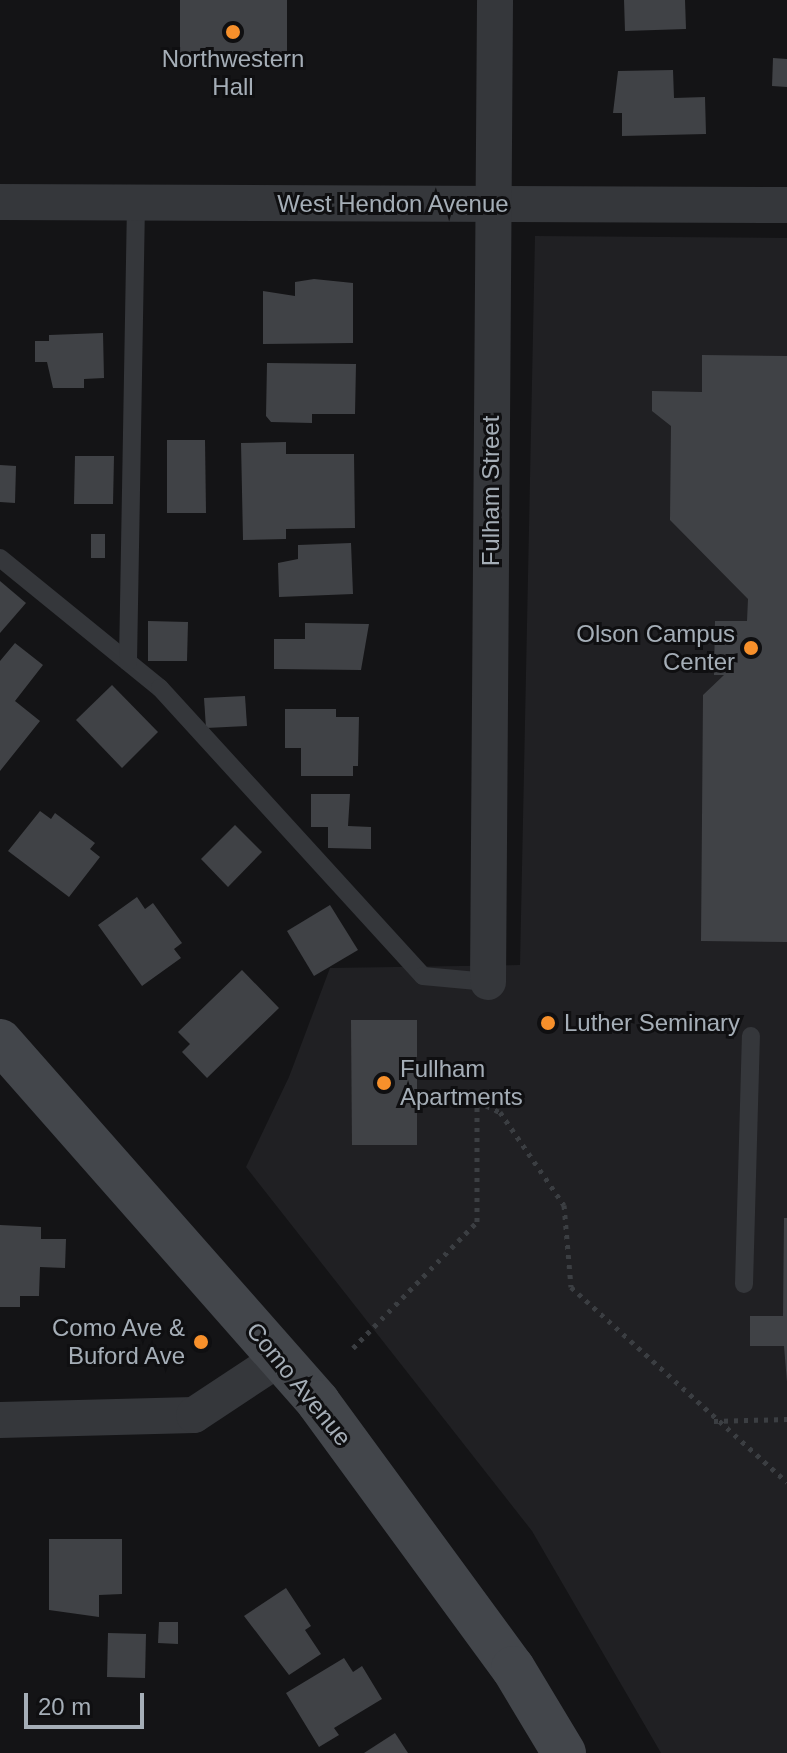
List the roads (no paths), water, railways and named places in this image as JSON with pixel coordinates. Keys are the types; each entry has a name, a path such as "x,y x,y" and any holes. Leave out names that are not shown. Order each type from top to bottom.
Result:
{"main road":[{"name":"Como Avenue","path":"16,1066 318,1402 513,1668 564,1753"}],"street":[{"name":"Fulham Street","path":"488,982 495,0"},
{"name":"West Hendon Avenue","path":"0,202 787,205"},
{"path":"0,1420 194,1415 280,1358"}],"lane":[{"path":"128,662 136,202"},
{"path":"0,558 160,688 423,976 488,982"},
{"path":"744,1284 751,1036"}],"place":[{"name":"Northwestern Hall","path":"233,32"},
{"name":"Olson Campus Center","path":"751,648"},
{"name":"Luther Seminary","path":"548,1023"},
{"name":"Fullham Apartments","path":"384,1083"},
{"name":"Como Ave & Buford Ave","path":"201,1342"}]}
